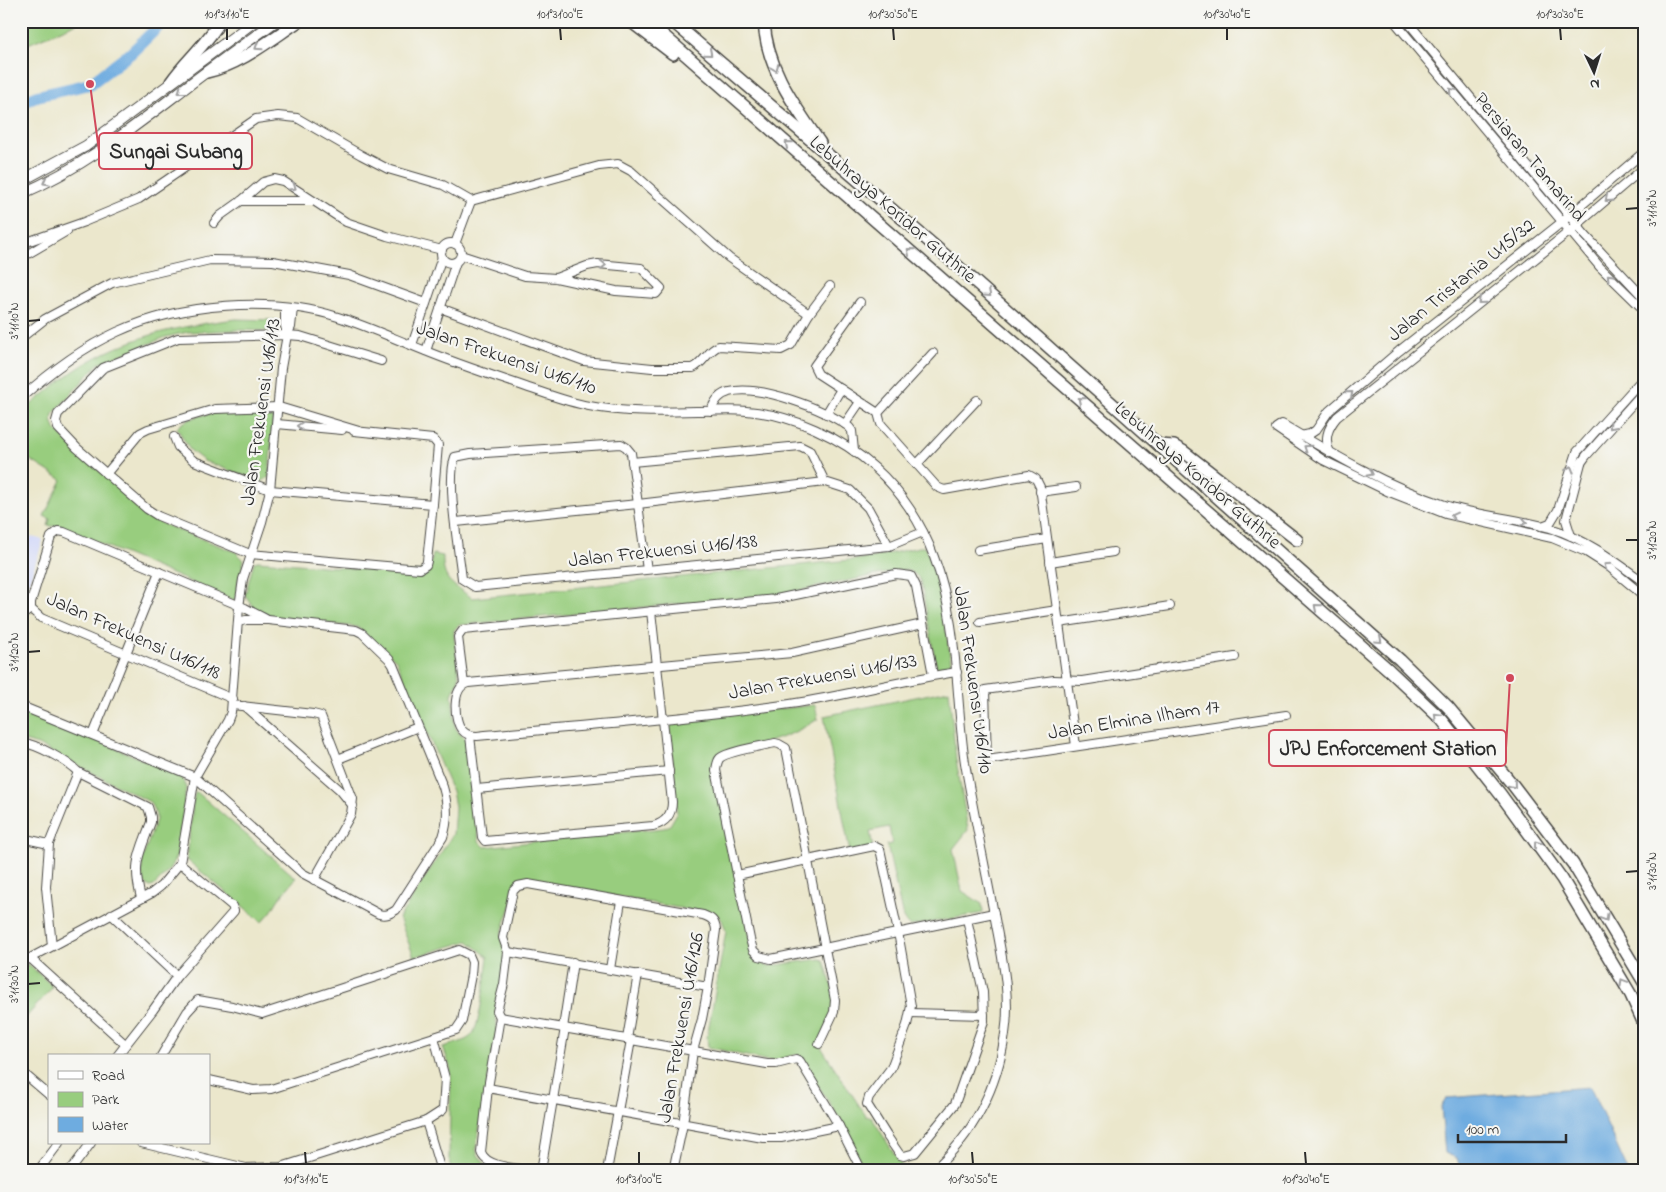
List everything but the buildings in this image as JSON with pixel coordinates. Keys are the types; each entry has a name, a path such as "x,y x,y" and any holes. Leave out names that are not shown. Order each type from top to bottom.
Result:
{"highway":[{"path":"171,82 180,69 214,33 220,21"},
{"path":"207,72 223,68 235,62 299,21"},
{"path":"630,21 768,127"},
{"name":"Lebuhraya Koridor Guthrie","path":"647,21 1352,638 1442,720 1501,795 1562,879 1631,995 1645,1026"},
{"name":"Lebuhraya Koridor Guthrie","path":"672,21 952,261 1159,444 1171,458 1357,620 1448,707 1513,785 1572,864 1645,984"},
{"path":"764,21 769,51 776,72 786,92 828,155"},
{"path":"1159,444 1174,446 1183,451 1297,540"}],"main road":[{"path":"21,181 86,146 255,21"},
{"path":"21,194 37,188 88,159 122,136 276,21"}],"street":[{"name":"Persiaran Tamarind","path":"1394,21 1600,267 1645,311"},
{"name":"Persiaran Tamarind","path":"1407,21 1568,216 1645,299"},
{"path":"21,244 84,222 140,199 256,118 278,116 296,118 388,169 443,185 471,201 599,166 618,164 631,171 729,258 810,314"},
{"name":"Jalan Tristania U15/32","path":"1301,436 1316,430 1329,411 1376,371 1562,222 1645,151"},
{"name":"Jalan Tristania U15/32","path":"1330,453 1326,441 1327,433 1330,424 1337,417 1577,226 1645,167"},
{"path":"214,223 220,216 263,182 274,179 283,181 346,222 442,254 449,263 456,262"},
{"path":"242,200 315,201"},
{"path":"455,244 471,201"},
{"path":"1586,217 1586,236"},
{"path":"21,258 84,222"},
{"path":"412,345 442,254 449,244 455,244 460,248 461,254 456,262 426,351"},
{"path":"461,254 525,276 556,278 616,291 656,294 661,288 641,268 598,264 587,266 556,278"},
{"path":"21,338 45,318 112,283 185,264 210,260 273,261 349,275 426,303"},
{"path":"440,308 584,360 652,368 693,368 699,366 714,348 719,346 786,349 792,345 810,314 830,286"},
{"path":"860,302 814,366 818,374 878,413 881,424 937,487 944,490 1029,475 1036,479 1040,492 1047,538 1076,746"},
{"name":"Jalan Frekuensi U16/110","path":"21,398 46,376 82,352 117,332 150,320 208,308 250,305 289,308 312,310 337,317 426,351 571,402 627,411 750,411 780,417 809,426 824,434 854,451 876,469 892,485 923,532 941,577 957,672 965,760 994,913 1008,1000 1007,1022 1001,1056 987,1100 978,1118 958,1145 932,1171"},
{"name":"Jalan Frekuensi U16/113","path":"21,962 161,886 180,862 195,778 228,720 232,702 239,606 243,579 262,522 270,490 279,407 281,368 287,334 285,326 289,308"},
{"path":"277,424 433,439 438,445 426,565 420,569 250,554 158,516 147,509 77,448 58,428 56,421 58,414 102,368 178,338 287,334 300,336 381,361"},
{"path":"878,413 933,353"},
{"path":"1376,371 1384,379"},
{"path":"1542,526 1550,524 1558,510 1577,452 1645,376"},
{"path":"826,414 841,389"},
{"path":"1571,536 1566,520 1581,463 1645,390"},
{"path":"711,411 718,398 728,392 769,394 792,400 814,408 845,424 852,431 854,451"},
{"path":"917,464 977,400"},
{"path":"845,424 860,402"},
{"path":"106,474 140,433 215,409 279,407 358,432"},
{"path":"1645,583 1612,558 1571,536 1542,526 1447,505 1391,484 1330,453 1282,424 1276,428 1324,460 1387,491 1446,514 1552,538 1586,552 1608,566 1645,596"},
{"path":"174,438 178,446 194,461 270,490 433,504"},
{"name":"Jalan Frekuensi U16/138","path":"632,462 631,453 621,444 470,454 455,457 453,463 453,498 462,578 475,587 889,546 923,532"},
{"path":"647,570 632,462 800,446 810,451 825,482"},
{"path":"456,522 638,504 825,482 850,490 868,508 889,546"},
{"path":"1040,492 1076,487"},
{"name":"Jalan Frekuensi U16/118","path":"268,620 159,572 58,531 51,537 33,595 31,609 42,618 232,702 244,706 321,716 338,759"},
{"path":"978,550 1047,538"},
{"path":"1050,562 1113,552"},
{"path":"94,735 159,572"},
{"path":"464,684 458,636 463,630 783,598 896,574 911,576 916,586 933,676"},
{"path":"1059,623 1170,606"},
{"path":"21,616 31,609"},
{"path":"980,622 1057,610"},
{"path":"651,611 658,666 664,718 669,771 672,808 668,818 658,825 485,841 482,837 470,736 458,724 455,699 458,690 464,684 658,666 792,653 923,624"},
{"path":"21,706 195,778 302,873 379,914 387,915 396,910 443,837 447,826 448,806 446,796 393,665 362,633 350,629 268,620 238,622"},
{"path":"1067,680 1082,681 1236,657"},
{"name":"Jalan Frekuensi U16/133","path":"470,736 795,704 957,672"},
{"name":"Jalan Elmina Ilham 17","path":"1067,680 1054,680 985,690 987,760 1286,715"},
{"path":"244,706 340,790 353,806"},
{"path":"314,880 351,814 353,806 353,799 338,759 418,727"},
{"path":"21,742 38,748 73,766 78,772 144,804 150,812 150,822 137,861 136,872 141,898"},
{"path":"819,1044 835,1006 825,947 786,748 775,743 720,758 716,770 751,946 752,950 759,956 771,958 825,947 898,932 967,919 994,913"},
{"path":"476,789 669,771"},
{"path":"52,946 46,887 49,844 78,772"},
{"path":"21,838 49,844"},
{"path":"737,875 874,846 878,847 898,932 910,1001 910,1013 891,1068 869,1097 867,1104 886,1136 900,1155 904,1156 915,1153 955,1104 982,1029 984,1015 983,992 967,919"},
{"path":"118,1054 176,976 233,913 234,909 232,906 180,862"},
{"name":"Jalan Frekuensi U16/126","path":"508,952 504,938 513,891 518,886 528,884 703,915 713,920 716,930 708,987 693,1051 683,1124 673,1171"},
{"path":"610,969 621,901"},
{"path":"111,914 176,976"},
{"path":"162,1054 187,1012 198,1000 262,1014 460,950 469,954 472,962 462,1021 456,1030 271,1089 253,1090 210,1080"},
{"path":"573,962 553,1099 539,1171 494,1164 482,1156 481,1147 488,1088 500,1017 497,1011 504,984 508,952 573,962 708,987"},
{"path":"30,958 126,1044"},
{"path":"607,1171 618,1112 638,974"},
{"path":"910,1013 984,1015"},
{"path":"500,1017 766,1064 798,1059 839,1126 862,1171"},
{"path":"145,1144 246,1168 281,1167 426,1121 443,1110 445,1078 434,1037"},
{"path":"21,1071 48,1094"},
{"path":"488,1088 763,1138 781,1138 839,1126"},
{"path":"426,1121 441,1171"},
{"path":"38,1171 58,1144"},
{"path":"70,1171 90,1144"}],"shaded area":[{"path":"21,534 43,540 21,607"}],"green space":[{"path":"21,21 82,21 21,47"},
{"path":"236,319 275,320 279,326 271,331 188,332 166,337 98,364 53,414 52,420 55,429 80,454 151,517 165,525 236,552 244,560 236,598 233,600 59,526 48,526 50,519 44,516 62,480 21,454 21,414 72,373 93,359 115,348 160,332"},
{"path":"230,411 271,411 273,419 269,477 261,482 204,461 190,450 177,428 184,422 205,415"},
{"path":"924,547 927,550 939,588 951,662 944,669 938,668 936,665 921,582 913,573 902,570 786,593 459,625 454,630 454,635 459,678 452,695 455,727 468,744 479,841 485,847 664,828 670,825 677,813 671,724 677,720 815,705 818,719 785,736 727,753 717,768 753,953 759,962 769,966 824,960 836,999 821,1047 866,1116 872,1118 905,1171 865,1171 839,1118 798,1054 772,1061 708,1047 707,1037 726,931 722,920 717,915 528,880 520,882 501,934 508,952 476,1148 486,1169 451,1171 449,1157 451,1074 443,1047 466,1039 475,1030 488,957 468,941 414,957 399,918 453,834 455,807 452,791 396,660 357,627 272,617 254,608 245,595 254,562 412,573 427,568 431,563 433,554 443,556 444,572 450,582 472,598 870,558"},
{"path":"949,690 956,759 968,830 953,849 962,891 982,904 983,913 911,926 903,918 887,845 892,844 889,827 870,831 873,848 850,853 824,716"},
{"path":"21,708 174,773 183,779 186,788 177,855 169,870 154,886 150,887 142,882 142,860 156,820 156,815 150,802 38,745 21,740"},
{"path":"197,792 296,878 262,922 187,860 193,802"},
{"path":"28,964 52,988 21,1023 21,967"}],"water":[{"path":"1590,1087 1628,1171 1461,1171 1457,1158 1445,1153 1441,1106 1446,1098"}],"waterway":[{"path":"21,103 37,96 90,84 131,53 164,21"}],"place":[{"name":"Sungai Subang","path":"90,84"},
{"name":"JPJ Enforcement Station","path":"1510,678"}]}
